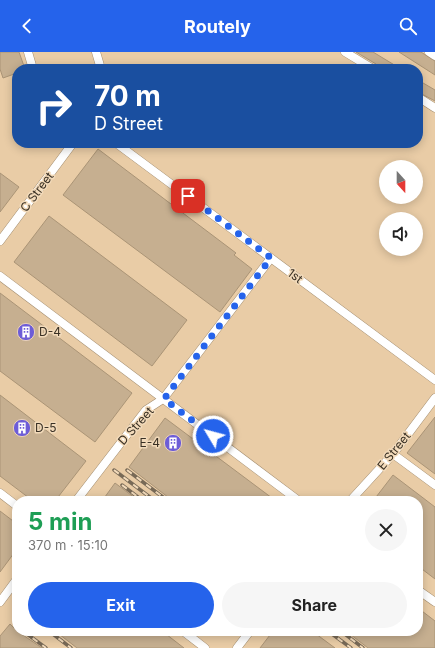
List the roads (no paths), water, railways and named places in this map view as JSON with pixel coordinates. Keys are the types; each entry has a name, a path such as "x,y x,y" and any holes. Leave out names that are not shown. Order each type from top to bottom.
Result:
{"street":[{"path":"28,52 32,64"},
{"path":"96,52 100,64"},
{"path":"345,52 364,64"},
{"path":"429,52 435,56"},
{"path":"423,100 435,108"},
{"name":"C Street","path":"0,241 69,148"},
{"name":"1st","path":"123,148 435,380"},
{"name":"D Street","path":"80,496 146,410 164,399 271,258"},
{"path":"0,276 292,496"},
{"name":"E Street","path":"355,496 393,454 435,398"},
{"path":"393,454 435,485"},
{"path":"0,493 12,502"},
{"path":"0,602 12,586"},
{"path":"423,594 435,602"},
{"path":"189,636 205,648"},
{"path":"237,648 246,636"}],"railway":[{"path":"114,470 148,496"},
{"path":"127,470 161,496"},
{"path":"122,485 136,496"},
{"path":"30,636 46,648"},
{"path":"55,636 71,648"},
{"path":"335,636 351,648"},
{"path":"347,636 363,648"}],"place":[{"name":"D-4","path":"26,332"},
{"name":"D-5","path":"22,428"},
{"name":"E-4","path":"173,443"}]}
